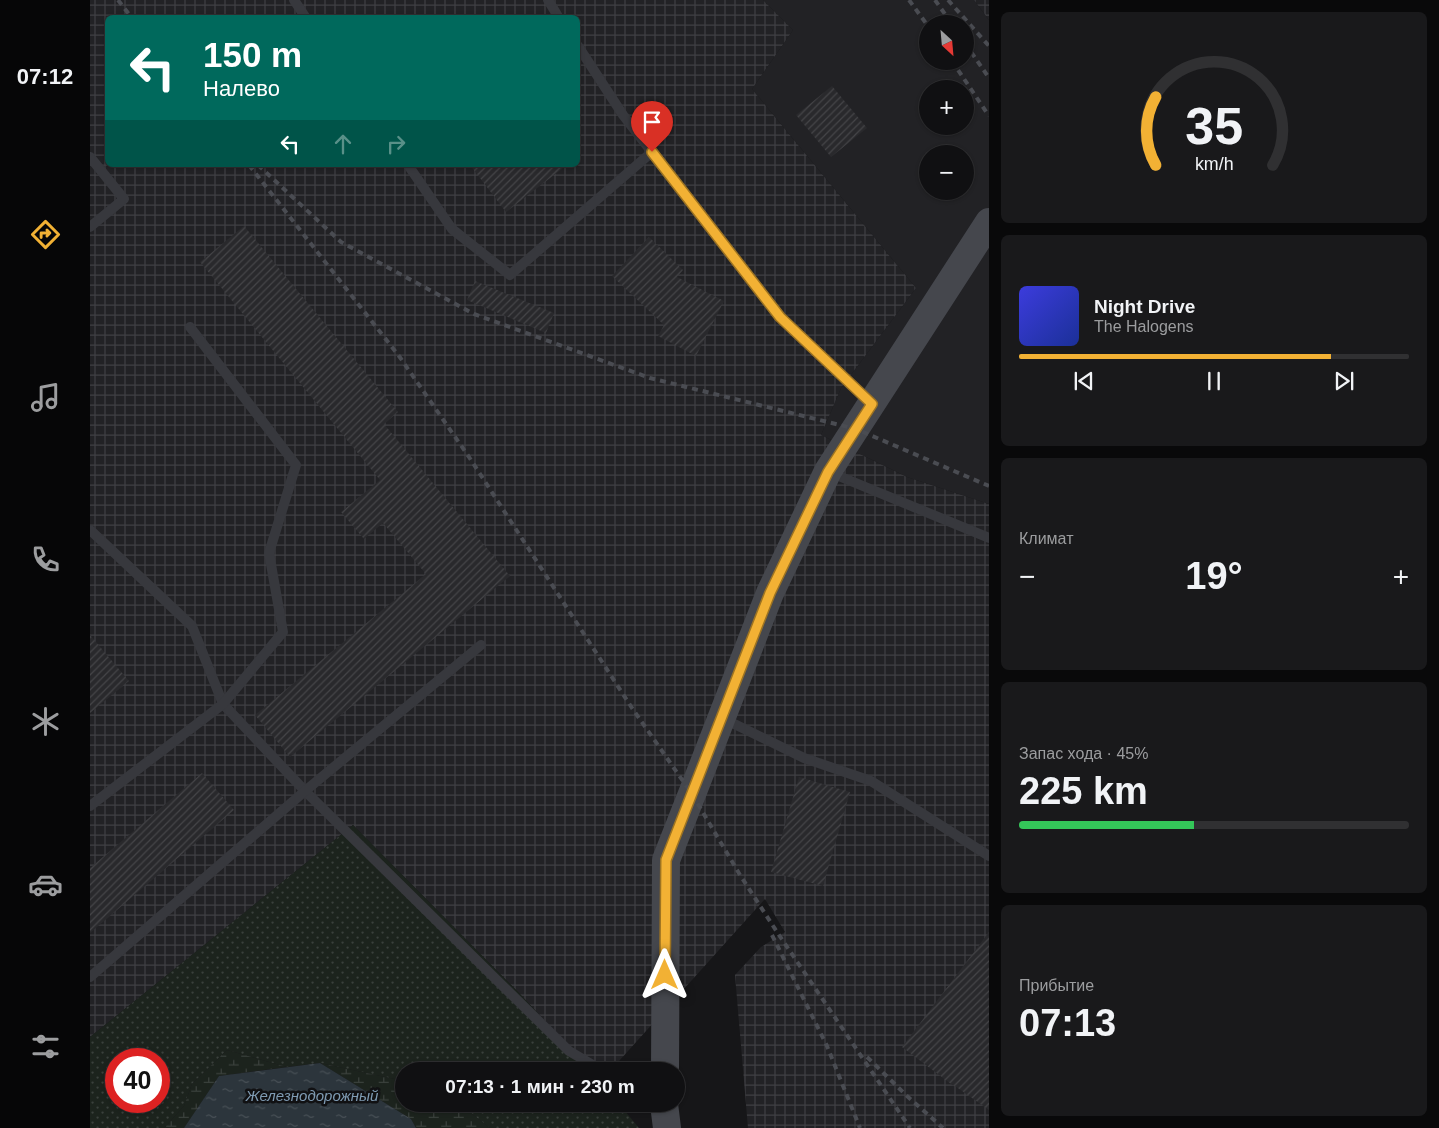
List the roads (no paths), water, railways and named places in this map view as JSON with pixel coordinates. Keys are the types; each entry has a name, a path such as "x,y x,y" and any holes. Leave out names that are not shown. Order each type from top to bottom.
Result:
{"street":[{"path":"665,1062 666,860 721,717 770,593 828,472 989,222"}],"lane":[{"path":"294,0 304,15"},
{"path":"548,0 557,15"},
{"path":"580,49 623,115 780,317 872,404"},
{"path":"409,167 452,229 510,275 652,152"},
{"path":"90,157 124,200 90,227"},
{"path":"90,806 223,704 282,632 268,553 296,465 190,327"},
{"path":"828,472 989,538"},
{"path":"90,530 192,626 223,704 305,792 569,1051 588,1062"},
{"path":"90,977 305,792 481,645"},
{"path":"721,717 804,758 871,781 989,856"}],"water":[{"name":"Железнодорожный","path":"320,1063 395,1109 395,1112 400,1112 411,1119 416,1128 184,1128 219,1076"}],"railway":[{"path":"118,0 130,15"},
{"path":"909,0 920,15"},
{"path":"935,0 946,15"},
{"path":"948,0 989,46"},
{"path":"974,56 989,78"},
{"path":"958,70 989,116"},
{"path":"251,167 399,356 469,457 632,708 692,794 740,875 779,935 910,1128"},
{"path":"260,167 341,242 474,314 650,378 856,429 989,486"},
{"path":"772,935 827,1046 860,1128"},
{"path":"867,1057 943,1128"}]}
